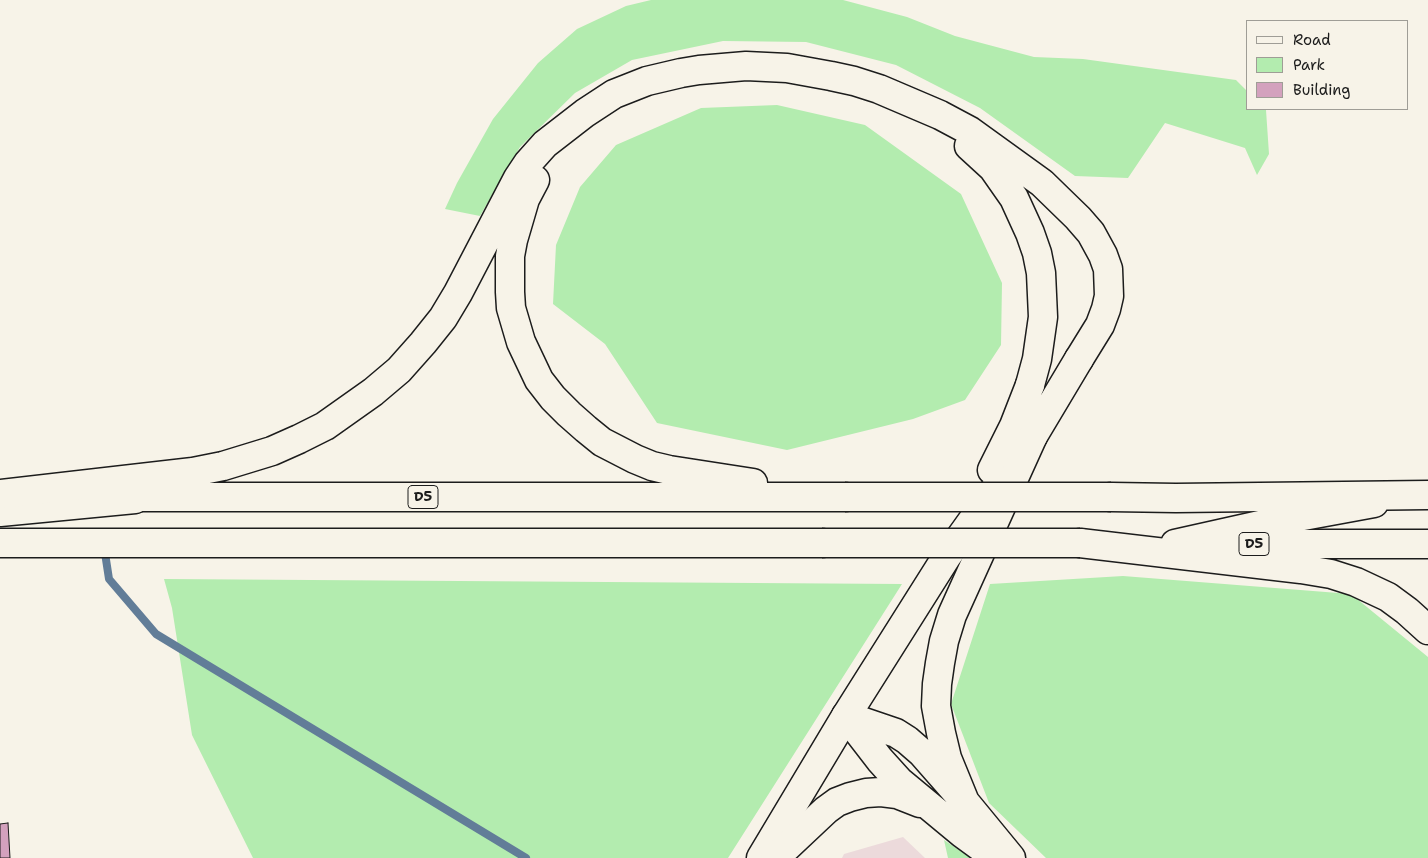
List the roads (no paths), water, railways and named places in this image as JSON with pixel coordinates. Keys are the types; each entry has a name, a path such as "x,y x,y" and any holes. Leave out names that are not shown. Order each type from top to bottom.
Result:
{"main road":[{"path":"0,496 193,472 223,466 272,451 325,426 373,392 398,370 443,318 518,178 545,144 585,113 614,94 647,81 681,73 746,66 788,68 854,81 896,95 954,121 990,143 1042,182 1091,233 1108,269 1109,296 1106,309 1100,325 1033,436 947,556 846,716 761,858"},
{"path":"896,95 953,134 981,156 1004,181 1023,216 1037,253 1041,273 1043,317 1030,385 1002,451 947,556"},
{"path":"585,113 556,148 532,184 521,212 510,256 510,292 515,326 520,342 539,380 563,409 586,429 608,445 652,466 690,474 845,497"},
{"path":"966,802 947,758 936,706 937,684 944,641 955,606 1033,436"},
{"name":"D5","path":"0,496 1176,498 1420,496"},
{"name":"D5","path":"1175,544 1287,519 1420,496"},
{"name":"D5","path":"0,512 149,497"},
{"name":"D5","path":"1176,498 1416,544"},
{"name":"D5","path":"0,527 148,544"},
{"name":"D5","path":"0,543 1416,544"},
{"path":"1080,543 1331,574 1356,582 1388,598 1407,611 1428,630"},
{"path":"846,716 896,733 907,740 922,753 966,802 1012,858"},
{"path":"846,716 888,770 928,806 996,858"},
{"path":"775,858 826,810 837,802 850,797 881,792 897,794 928,806"}],"waterway":[{"path":"105,553 109,579 156,634 526,858"}]}
